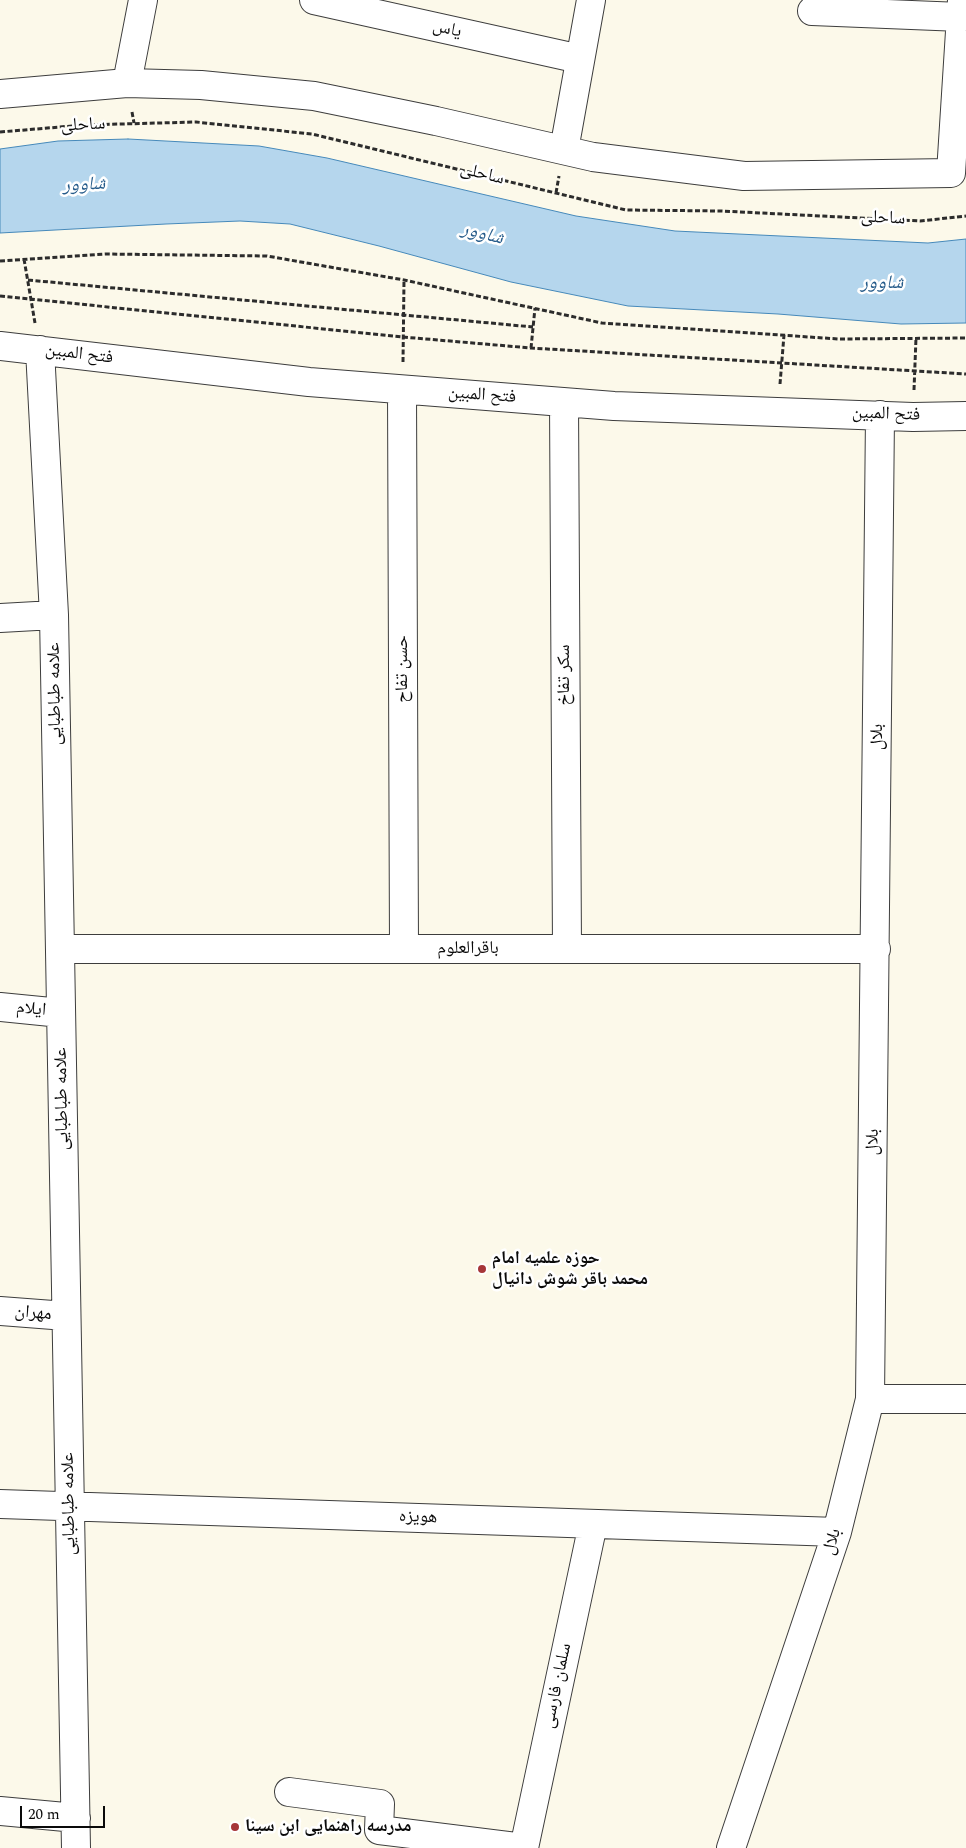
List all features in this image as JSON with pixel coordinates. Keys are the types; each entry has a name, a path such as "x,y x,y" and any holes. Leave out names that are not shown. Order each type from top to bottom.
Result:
{"street":[{"path":"127,83 143,0"},
{"name":"یاس","path":"314,0 580,59"},
{"path":"564,150 591,0"},
{"path":"0,94 127,83 201,85 314,96 436,121 593,157 744,176 951,173 962,9 812,11"},
{"name":"فتح المبین","path":"0,346 309,382 614,406 912,417 966,416"},
{"name":"علامه طباطبایی","path":"40,350 54,614 76,1848"},
{"name":"حسن تفاح","path":"402,390 404,949"},
{"name":"سکر تفاخ","path":"564,402 567,949"},
{"name":"بلال","path":"731,1848 837,1532 870,1399 880,415"},
{"path":"0,618 54,614"},
{"name":"باقرالعلوم","path":"60,949 876,949"},
{"name":"ایلام","path":"0,1008 61,1013"},
{"name":"مهران","path":"0,1311 66,1316"},
{"path":"870,1399 966,1398"},
{"name":"هویزه","path":"0,1504 837,1532"},
{"name":"سلمان فارسی","path":"524,1848 593,1524"},
{"path":"289,1792 380,1804 379,1830 524,1848"},
{"path":"0,1811 76,1818"}],"path":[{"name":"ساحلی","path":"0,132 84,125 196,122 312,134 626,210 721,211 920,221 966,216"},
{"path":"0,261 106,254 267,256 404,280 602,323 839,339 966,338"},
{"path":"24,259 40,350"},
{"path":"28,280 533,327"},
{"path":"402,390 404,280"},
{"path":"0,296 403,337 531,348 966,374"},
{"path":"531,348 535,308"},
{"path":"778,412 784,335"},
{"path":"912,417 916,338"}],"water":[{"name":"شاوور","path":"128,139 259,146 327,158 576,216 675,231 928,243 966,239 966,323 901,324 778,314 628,306 511,282 290,224 240,221 0,233 0,149 58,141"}],"place":[{"name":"حوزه علمیه امام محمد باقر شوش دانیال","path":"482,1269"},
{"name":"مدرسه راهنمایی ابن سینا","path":"235,1827"}]}
